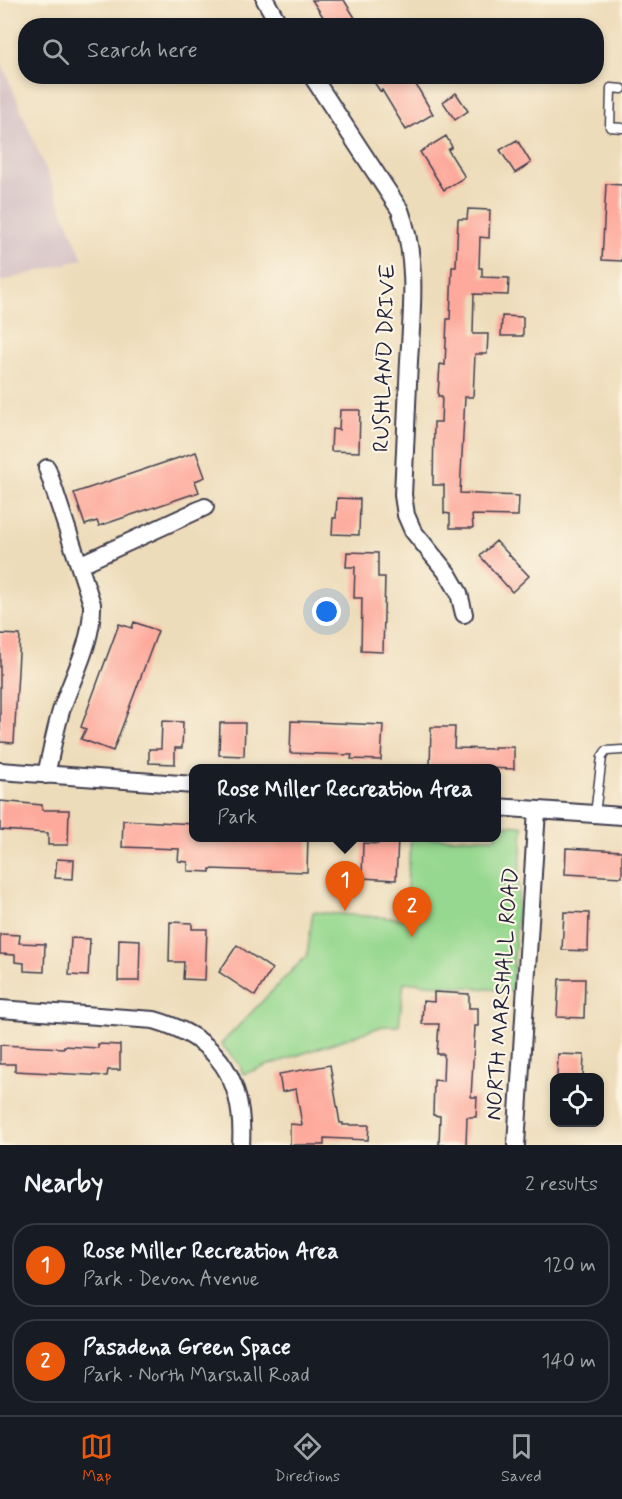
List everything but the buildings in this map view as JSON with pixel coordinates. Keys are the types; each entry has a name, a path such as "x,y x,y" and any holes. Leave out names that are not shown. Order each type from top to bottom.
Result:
{"street":[{"path":"265,0 275,18"},
{"name":"RUSHLAND DRIVE","path":"317,84 400,210 407,231 412,261 412,303 403,495 406,515 413,531 448,574 459,593 464,614"},
{"path":"46,775 61,712 89,640 93,617 92,604 47,468"},
{"path":"79,565 205,507"},
{"path":"0,771 189,785"},
{"path":"501,807 622,816"},
{"name":"NORTH MARSHALL ROAD","path":"516,1145 537,810"},
{"path":"0,1009 154,1020 175,1026 195,1036 213,1051 230,1074 241,1108 242,1145"}],"lane":[{"path":"622,89 611,88 610,127 622,128"},
{"path":"595,814 602,757 606,751 622,750"}],"shaded area":[{"path":"0,59 83,259 0,282"}],"green space":[{"path":"501,825 523,826 512,991 404,982 399,1026 383,1026 243,1074 240,1065 221,1044 307,955 313,912 404,919 411,842 501,842"}],"place":[{"name":"Rose Miller Recreation Area","path":"345,911"},
{"name":"Pasadena Green Space","path":"412,937"}]}
